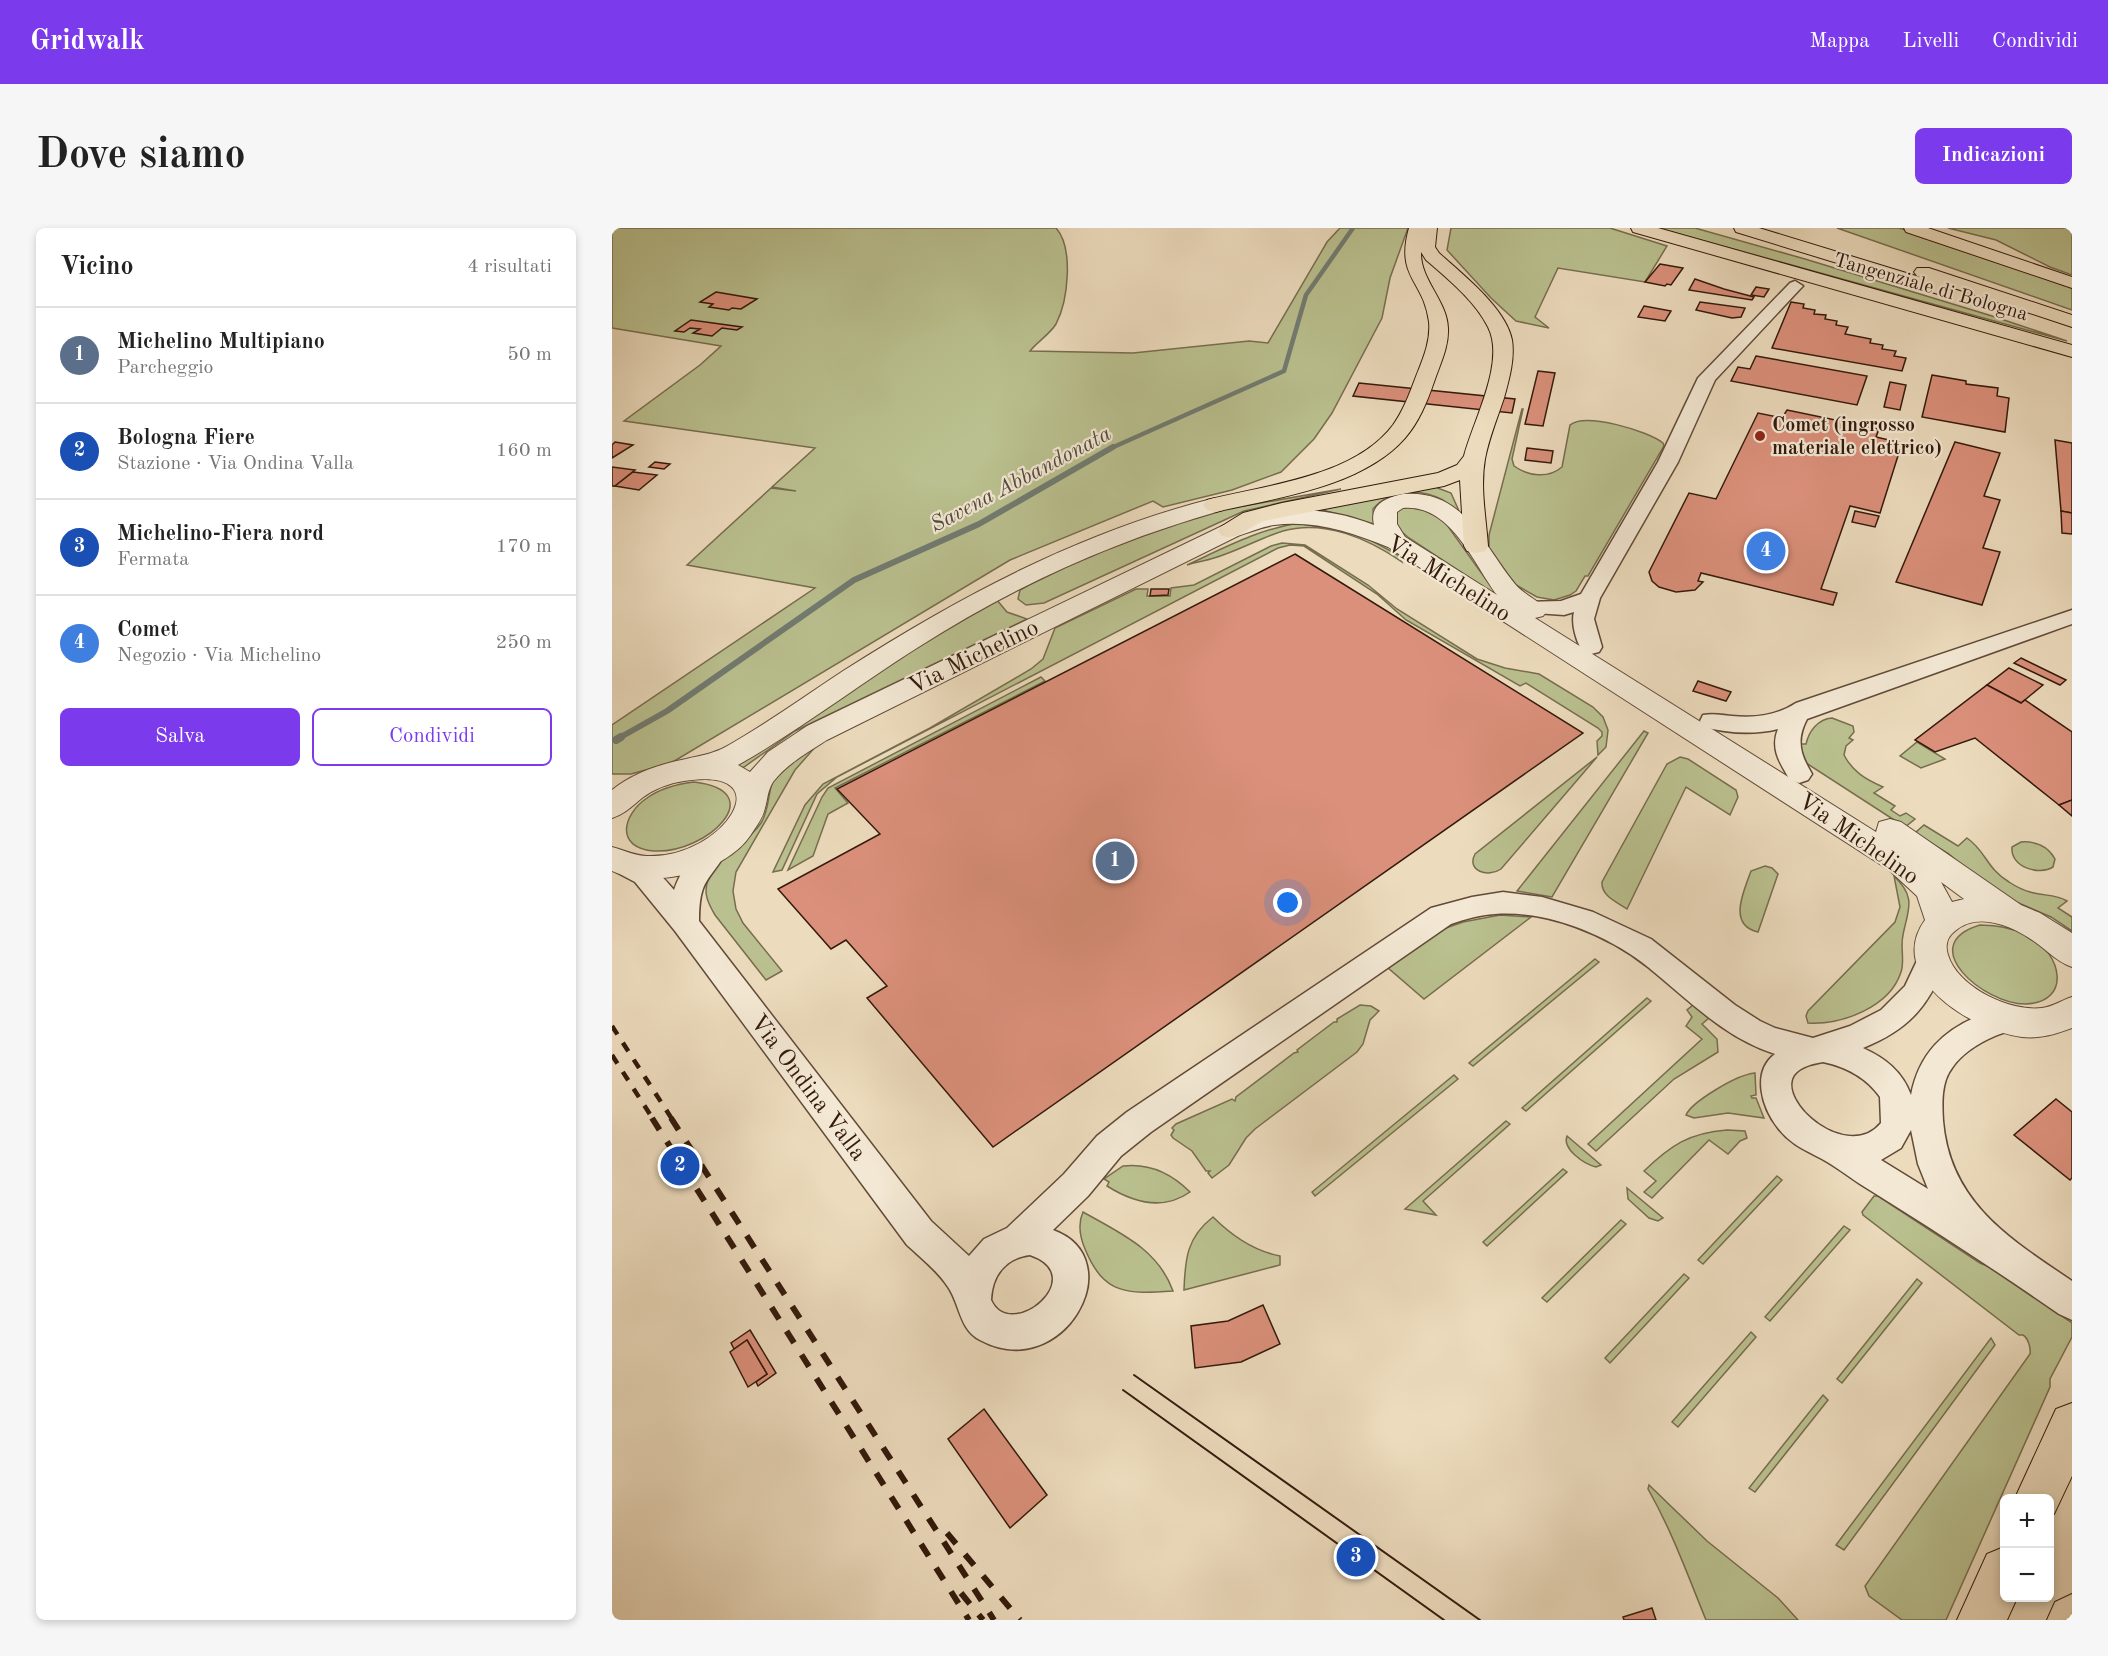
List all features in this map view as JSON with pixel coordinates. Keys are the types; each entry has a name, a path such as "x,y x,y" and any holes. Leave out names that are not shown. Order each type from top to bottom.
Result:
{"main road":[{"path":"1215,506 1342,471 1373,454 1395,437 1418,398 1438,338 1439,325 1433,300 1413,265 1410,252 1417,228"},
{"path":"1413,265 1420,238 1428,228"},
{"path":"1428,228 1427,248 1488,313 1498,327 1502,338 1502,360 1474,457 1472,488 1476,546"},
{"path":"1440,228 1433,247 1442,265"},
{"name":"Tangenziale di Bologna","path":"1639,228 1925,307 2072,351"},
{"path":"1742,228 1864,265 2072,334"},
{"path":"1778,228 2072,319"},
{"name":"Tangenziale di Bologna","path":"1912,228 2072,283"},
{"path":"1723,231 2072,334"},
{"path":"1909,259 2072,319"},
{"path":"1925,307 2072,357"},
{"path":"1230,531 1251,518 1282,510 1444,479 1465,470 1474,457"},
{"path":"2040,1494 2072,1425"},
{"path":"1982,1620 2000,1579"}],"street":[{"path":"1591,647 1583,619 1588,598 1668,462 1707,378 1795,286"},
{"name":"Via Michelino","path":"1396,542 1387,529 1384,519 1385,511 1396,502 1419,500 1440,506 1476,546 1508,592 1528,607 1920,849 2009,914"},
{"name":"Via Michelino","path":"672,773 720,763 959,610 1007,586 1099,542 1183,513 1215,506"},
{"name":"Via Michelino","path":"619,862 646,868 670,867 693,860 732,837 744,823 751,808 751,795 758,780 774,760 817,733 1230,531 1270,518 1310,517 1348,524 1396,542 1900,862 1928,888 1942,922"},
{"name":"Via Michelino","path":"1528,607 1564,608 1588,598"},
{"name":"Via Michelino","path":"1799,774 1788,758 1786,742 1788,730 1796,716 1805,709 2072,617"},
{"name":"Via Michelino","path":"1712,721 1753,725 1796,716"},
{"path":"612,784 709,768 729,772 743,782 751,795"},
{"path":"612,807 633,790 672,773"},
{"path":"685,923 687,887 715,849"},
{"name":"Via Ondina Valla","path":"619,862 645,875 685,923 920,1233 958,1269 973,1298"},
{"path":"936,1247 972,1252 1009,1245 1041,1240 1060,1249 1070,1266 1072,1276 1070,1291 1061,1309 1043,1325 1020,1333 997,1330 980,1318 973,1298 976,1277 981,1266 1009,1245 1076,1185 1109,1146 1139,1122 1441,916 1472,906 1502,903 1529,905 1608,928 1654,956 1718,1008 1752,1032 1782,1043 1852,1055 1870,1066 1885,1079 1895,1095 1900,1112 1897,1128 1888,1140 1873,1149 1854,1152 1833,1149"},
{"path":"2072,954 2052,935 2031,922 2009,914 1978,910 1952,916 1935,930 1931,940 1932,958 1925,981 1912,1000 1897,1015 1858,1038 1788,1060 1780,1069 1776,1092 1786,1116 1813,1141 1833,1149 2001,1253 2072,1302"},
{"path":"1932,958 1940,975 1961,998 2005,1019 2043,1023 2064,1017 2072,1011"},
{"path":"1900,1112 1948,1050 1971,1032 2005,1019"},
{"path":"1752,1032 1767,1052 1777,1080"},
{"path":"1934,1068 1928,1091 1931,1156 1945,1189 1968,1221 2001,1253"},
{"path":"1060,1249 1065,1215 1076,1185"}],"green space":[{"path":"612,228 1056,228 1062,237 1067,261 1064,302 1056,324 1030,351 1133,353 1249,341 1268,343 1327,242 1340,228 1408,228 1390,278 1382,318 1332,413 1314,439 1281,472 1232,490 1163,507 1153,501 1010,560 671,763 631,774 612,774 612,725 815,588 687,565 771,488 796,491 772,487 815,448 624,421 700,365 721,346 612,328"},
{"path":"1451,228 1610,228 1667,246 1645,282 1558,268 1535,317 1549,328 1516,321 1491,298 1447,250"},
{"path":"1657,228 1695,228 1805,259 2067,341"},
{"path":"1837,228 1899,228 1948,243 2072,287 2072,310"},
{"path":"1948,228 2072,228 2072,275 2050,267 1996,240"},
{"path":"1522,409 1512,459 1514,466 1532,474 1544,475 1562,467 1570,425 1578,422 1602,422 1631,429 1655,438 1664,446 1588,576 1585,576 1576,591 1554,600 1537,597 1516,585 1489,548 1489,535"},
{"path":"1435,487 1451,493 1459,511 1434,496 1416,492 1397,494 1380,502 1373,509 1374,524 1319,509 1403,491"},
{"path":"1341,489 1244,511 1044,603 1026,605 1018,599 1020,590 1122,540 1209,512"},
{"path":"1411,504 1442,518 1495,592 1491,592 1396,527 1393,511"},
{"path":"1299,523 1328,529 1299,528 1283,531 1223,555 1187,565 1228,546 1256,534"},
{"path":"1336,531 1363,536 1400,556 1402,562 1375,546"},
{"path":"1282,543 1305,545 1368,585 1397,609 1477,659 1505,668 1539,674 1593,707 1603,717 1608,730 1606,747 1598,755 1597,741 1602,736 1602,732 1598,728 1526,683 1520,686 1406,620 1377,594 1304,546 1290,545 1278,548 837,777 817,794 782,870 773,872 805,805 823,784 930,728 1031,669 1043,659 1055,628 1136,589 1148,589 1147,596 1170,596 1171,588 1194,585 1271,546"},
{"path":"996,599 1007,612 1027,619 795,731 744,767 741,768 734,763 941,627"},
{"path":"1041,677 1045,681 835,788 848,803 828,814 813,856 788,870 828,788"},
{"path":"1832,718 1853,726 1854,732 1849,738 1853,740 1846,746 1844,755 1860,774 1883,787 1874,793 1895,806 1891,810 1900,816 1906,813 1915,819 1905,827 1806,763 1798,744 1806,744 1815,726"},
{"path":"1644,731 1648,733 1552,897 1517,891"},
{"path":"1917,742 1945,759 1921,768 1900,756"},
{"path":"817,745 795,770 736,872 733,891 736,909 743,923 782,971 766,980 715,915 707,898 706,889 708,880 718,864 761,823 776,775 795,758"},
{"path":"1597,757 1501,869 1485,873 1476,869 1473,865 1475,854"},
{"path":"1680,757 1688,759 1736,790 1738,797 1730,815 1686,787 1627,909 1607,895 1602,882 1667,764"},
{"path":"694,782 717,788 728,797 730,809 723,821 711,833 694,843 674,849 654,851 641,849 633,844 626,830 632,813 639,805 664,789"},
{"path":"1924,825 1958,846 1967,838 2001,877 2016,886 2030,892 2067,901 2058,908 2072,917 2072,931 2051,917 2007,898 1978,879 1949,854 1915,833"},
{"path":"2021,842 2031,842 2045,848 2055,859 2053,867 2047,870 2033,870 2020,864 2013,854 2012,847"},
{"path":"1765,866 1772,868 1778,874 1758,932 1743,922 1740,906 1751,871"},
{"path":"1894,876 1906,891 1909,904 1902,940 1902,967 1895,984 1887,995 1863,1011 1835,1021 1808,1023 1806,1016 1808,1011 1895,922 1900,907"},
{"path":"1500,915 1531,917 1424,999 1387,967 1443,929 1463,922"},
{"path":"1980,925 2012,929 2029,936 2040,944 2055,965 2056,986 2051,995 2041,1001 2026,1004 2010,1002 1976,985 1962,972 1954,959 1953,946 1961,934"},
{"path":"1595,959 1599,962 1473,1066 1469,1063"},
{"path":"1647,998 1651,1001 1526,1111 1522,1108"},
{"path":"1360,1005 1371,1006 1379,1011 1370,1020 1363,1044 1357,1052 1255,1129 1246,1138 1229,1165 1212,1178 1208,1173 1210,1171 1206,1171 1192,1151 1173,1138 1172,1128 1176,1124 1232,1099 1235,1101 1236,1097 1337,1022 1337,1019"},
{"path":"1693,1005 1709,1018 1702,1024 1717,1039 1718,1052 1674,1079 1596,1151 1588,1144 1702,1039 1686,1026 1692,1017 1687,1010"},
{"path":"1755,1073 1756,1095 1751,1096 1756,1098 1764,1118 1728,1113 1694,1118 1686,1115 1696,1104 1715,1090 1736,1079"},
{"path":"1454,1075 1458,1079 1315,1196 1312,1192"},
{"path":"1506,1121 1510,1124 1423,1201 1436,1215 1405,1209"},
{"path":"1727,1130 1745,1131 1747,1138 1740,1141 1728,1154 1709,1140 1652,1198 1644,1192 1656,1181 1644,1171 1672,1147 1691,1137"},
{"path":"1567,1136 1601,1165 1596,1167 1575,1155 1568,1146"},
{"path":"1123,1166 1142,1166 1160,1171 1176,1180 1190,1192 1180,1198 1159,1203 1128,1197 1107,1186 1109,1182 1104,1179"},
{"path":"1563,1169 1567,1172 1487,1246 1483,1242"},
{"path":"1777,1176 1782,1180 1703,1264 1698,1260"},
{"path":"1627,1188 1663,1218 1658,1221 1649,1218 1628,1199"},
{"path":"1874,1196 1878,1196 1980,1263 1992,1268 2072,1323 2072,1337 2050,1379 2050,1387 2002,1494 2000,1494 2000,1499 1946,1620 1902,1620 1869,1596 1865,1586 2030,1354 2030,1349 2025,1336 2019,1335 1862,1212"},
{"path":"1083,1212 1124,1235 1148,1253 1166,1276 1173,1291 1130,1291 1109,1283 1092,1264 1083,1244 1080,1225"},
{"path":"1213,1217 1244,1242 1280,1256 1280,1265 1184,1290 1189,1249 1198,1232"},
{"path":"1621,1220 1626,1224 1547,1302 1542,1298"},
{"path":"1844,1226 1850,1230 1770,1321 1765,1317"},
{"path":"1684,1274 1689,1278 1610,1363 1605,1358"},
{"path":"1917,1279 1922,1283 1842,1383 1837,1379"},
{"path":"1751,1332 1756,1337 1678,1427 1672,1422"},
{"path":"1991,1338 1995,1345 1844,1550 1836,1545"},
{"path":"1823,1395 1828,1400 1755,1492 1749,1488"},
{"path":"1649,1485 1707,1541 1778,1598 1798,1620 1706,1620 1672,1537 1648,1489"}],"building":[{"path":"1660,264 1683,268 1671,285 1645,282"},
{"path":"1695,279 1754,297 1752,300 1689,290"},
{"path":"1756,287 1769,289 1764,297 1751,295"},
{"path":"716,292 757,299 741,309 729,310 709,307 713,304 700,302"},
{"path":"1700,302 1745,308 1741,317 1732,318 1696,310"},
{"path":"1791,302 1804,304 1803,308 1815,310 1814,314 1826,315 1825,319 1837,321 1836,325 1848,327 1845,334 1871,339 1870,343 1883,345 1882,349 1896,351 1894,356 1906,358 1902,371 1772,348"},
{"path":"1644,306 1671,311 1665,321 1638,317"},
{"path":"691,320 742,327 737,330 722,328 712,336 693,333 700,329 675,331"},
{"path":"1756,356 1867,376 1857,405 1731,381 1738,367 1750,369"},
{"path":"1538,371 1555,373 1543,426 1525,424"},
{"path":"1932,375 1966,381 1966,384 1998,388 1997,396 2009,398 2005,432 1922,417"},
{"path":"1890,382 1906,385 1900,410 1884,407"},
{"path":"1359,383 1515,399 1512,413 1353,396"},
{"path":"1787,410 1879,429 1876,437 1902,443 1880,513 1850,506 1821,589 1837,593 1833,605 1701,573 1698,581 1703,582 1695,590 1676,592 1659,587 1652,581 1649,572 1689,493 1716,499 1758,413 1782,418"},
{"path":"2055,440 2072,443 2072,513 2061,511"},
{"path":"615,442 633,445 612,458 612,445"},
{"path":"1955,442 2000,453 1984,496 2000,500 1983,548 2000,552 1982,605 1896,582"},
{"path":"1527,448 1553,451 1551,463 1525,460"},
{"path":"655,462 670,464 664,469 649,467"},
{"path":"612,467 635,470 612,486"},
{"path":"633,472 657,475 639,490 615,486"},
{"path":"1855,511 1879,516 1875,527 1852,522"},
{"path":"2061,511 2072,513 2072,534 2062,533"},
{"path":"1295,554 1583,733 993,1147 867,998 887,986 846,940 831,949 778,889 880,834 837,789"},
{"path":"1151,589 1169,589 1168,595 1150,596"},
{"path":"2021,658 2066,680 2060,685 2014,663"},
{"path":"2009,668 2043,685 2021,703 1987,685"},
{"path":"1698,681 1731,692 1726,701 1693,691"},
{"path":"1987,685 2021,703 2025,700 2072,732 2072,800 2059,805 1975,738 1935,752 1915,740"},
{"path":"2072,800 2072,816 2059,805"},
{"path":"2056,1099 2072,1112 2072,1178 2070,1180 2014,1135"},
{"path":"1263,1305 1280,1344 1241,1362 1195,1368 1191,1326 1228,1321"},
{"path":"750,1330 776,1373 758,1386 756,1382 767,1374 747,1340 734,1349 731,1343"},
{"path":"747,1340 767,1374 748,1387 730,1352"},
{"path":"984,1409 1047,1495 1010,1528 948,1439"},
{"path":"1652,1608 1656,1620 1624,1620 1623,1617"}],"waterway":[{"name":"Savena Abbandonata","path":"1111,448 1284,371 1306,295 1353,228"},
{"name":"Savena Abbandonata","path":"619,738 667,711 854,580 979,524 1111,448"},
{"name":"Savena Abbandonata","path":"616,740 621,737"}],"tram line":[{"path":"1134,1375 1480,1620"},
{"path":"1123,1390 1444,1620"}],"railway":[{"path":"612,1026 672,1119"},
{"path":"612,1055 653,1119"},
{"path":"652,1118 969,1620"},
{"path":"671,1118 994,1620"},
{"path":"947,1533 1020,1620"},
{"path":"961,1593 983,1620"}],"place":[{"name":"Comet (ingrosso materiale elettrico)","path":"1760,436"},
{"name":"Comet","path":"1766,551"},
{"name":"Michelino Multipiano","path":"1115,861"},
{"name":"Bologna Fiere","path":"680,1166"},
{"name":"Michelino-Fiera nord","path":"1356,1557"}]}
